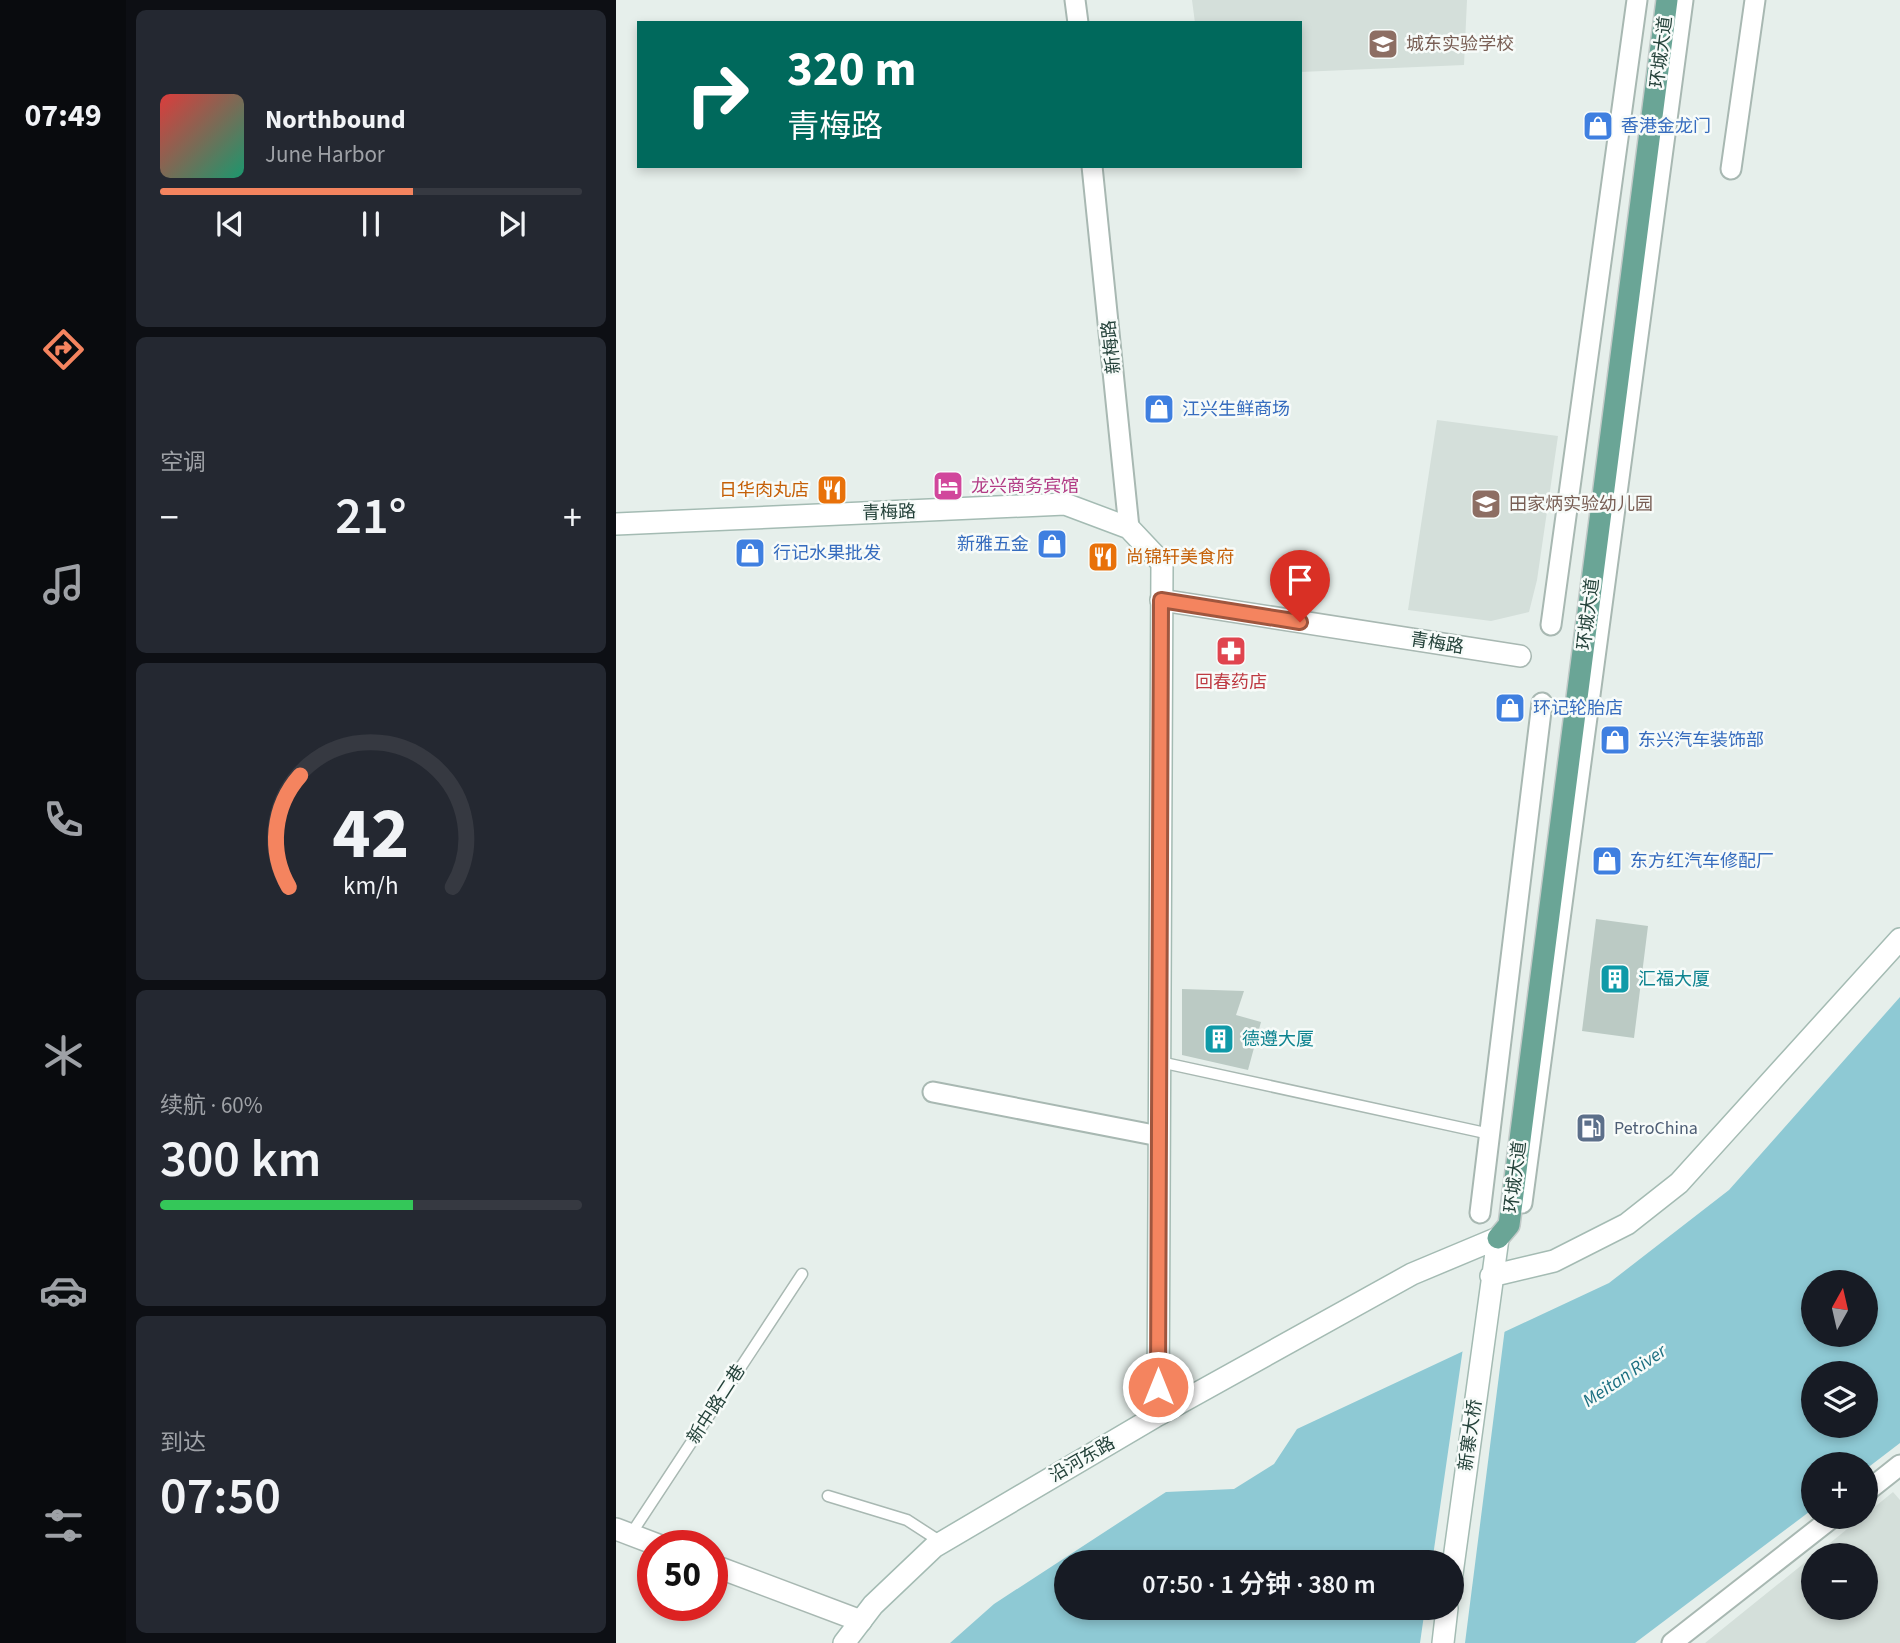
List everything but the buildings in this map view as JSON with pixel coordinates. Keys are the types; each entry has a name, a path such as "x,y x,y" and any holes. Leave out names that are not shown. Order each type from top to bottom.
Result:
{"main road":[{"name":"环城大道","path":"1498,1238 1657,0"},
{"name":"环城大道","path":"1498,1238 1508,1224 1667,0"},
{"name":"青梅路","path":"616,524 1065,504 1129,528 1162,563 1161,600 1520,656"},
{"path":"1158,1415 1161,600"},
{"path":"1490,1283 1555,1261 1627,1224 1679,1183 1900,939"},
{"name":"新寨大桥","path":"1455,1550 1498,1238"},
{"name":"沿河东路","path":"844,1643 873,1605 942,1542 1158,1415 1412,1275 1498,1238"},
{"path":"728,1571 861,1621"},
{"path":"1443,1643 1446,1620"}],"street":[{"path":"1075,0 1078,21"},
{"path":"1551,625 1637,0"},
{"path":"1521,1216 1683,0"},
{"path":"1731,169 1755,0"},
{"name":"新梅路","path":"1092,168 1129,528"},
{"path":"1480,1213 1542,703"},
{"path":"933,1092 1159,1136"},
{"path":"1878,1482 1900,1465"},
{"path":"1672,1643 1818,1529"}],"lane":[{"path":"1160,1062 1490,1134"},
{"name":"新中路二巷","path":"621,1533 802,1273"},
{"path":"828,1496 907,1520 942,1542"}],"shaded area":[{"name":"城东实验学校","path":"1192,0 1467,0 1464,65 1302,72 1302,21 1195,21"},
{"name":"田家炳实验幼儿园","path":"1437,420 1558,436 1537,580 1529,612 1491,621 1408,610"},
{"path":"1893,1492 1900,1500 1900,1643 1705,1643 1801,1566 1801,1620 1878,1620 1878,1543 1830,1543 1847,1529 1878,1529 1878,1504"}],"water":[{"name":"Meitan River","path":"1900,997 1900,1443 1878,1460 1878,1452 1801,1452 1801,1518 1635,1643 950,1643 994,1604 1054,1565 1054,1620 1464,1620 1464,1550 1077,1550 1166,1492 1234,1489 1274,1464 1297,1429 1609,1283 1729,1190"}],"pier":[{"path":"1505,1328 1465,1643 1420,1643 1423,1620 1464,1620 1464,1550 1434,1550 1463,1348"}],"place":[{"name":"城东实验学校","path":"1383,44"},
{"name":"香港金龙门","path":"1598,126"},
{"name":"江兴生鲜商场","path":"1159,409"},
{"name":"龙兴商务宾馆","path":"948,486"},
{"name":"日华肉丸店","path":"832,490"},
{"name":"田家炳实验幼儿园","path":"1486,504"},
{"name":"新雅五金","path":"1052,544"},
{"name":"行记水果批发","path":"750,553"},
{"name":"尚锦轩美食府","path":"1103,557"},
{"name":"回春药店","path":"1231,651"},
{"name":"环记轮胎店","path":"1510,708"},
{"name":"东兴汽车装饰部","path":"1615,740"},
{"name":"东方红汽车修配厂","path":"1607,861"},
{"name":"汇福大厦","path":"1615,979"},
{"name":"德遵大厦","path":"1219,1039"},
{"name":"PetroChina","path":"1591,1128"}],"route":[{"path":"1158,1387 1161,600 1300,622"}]}
